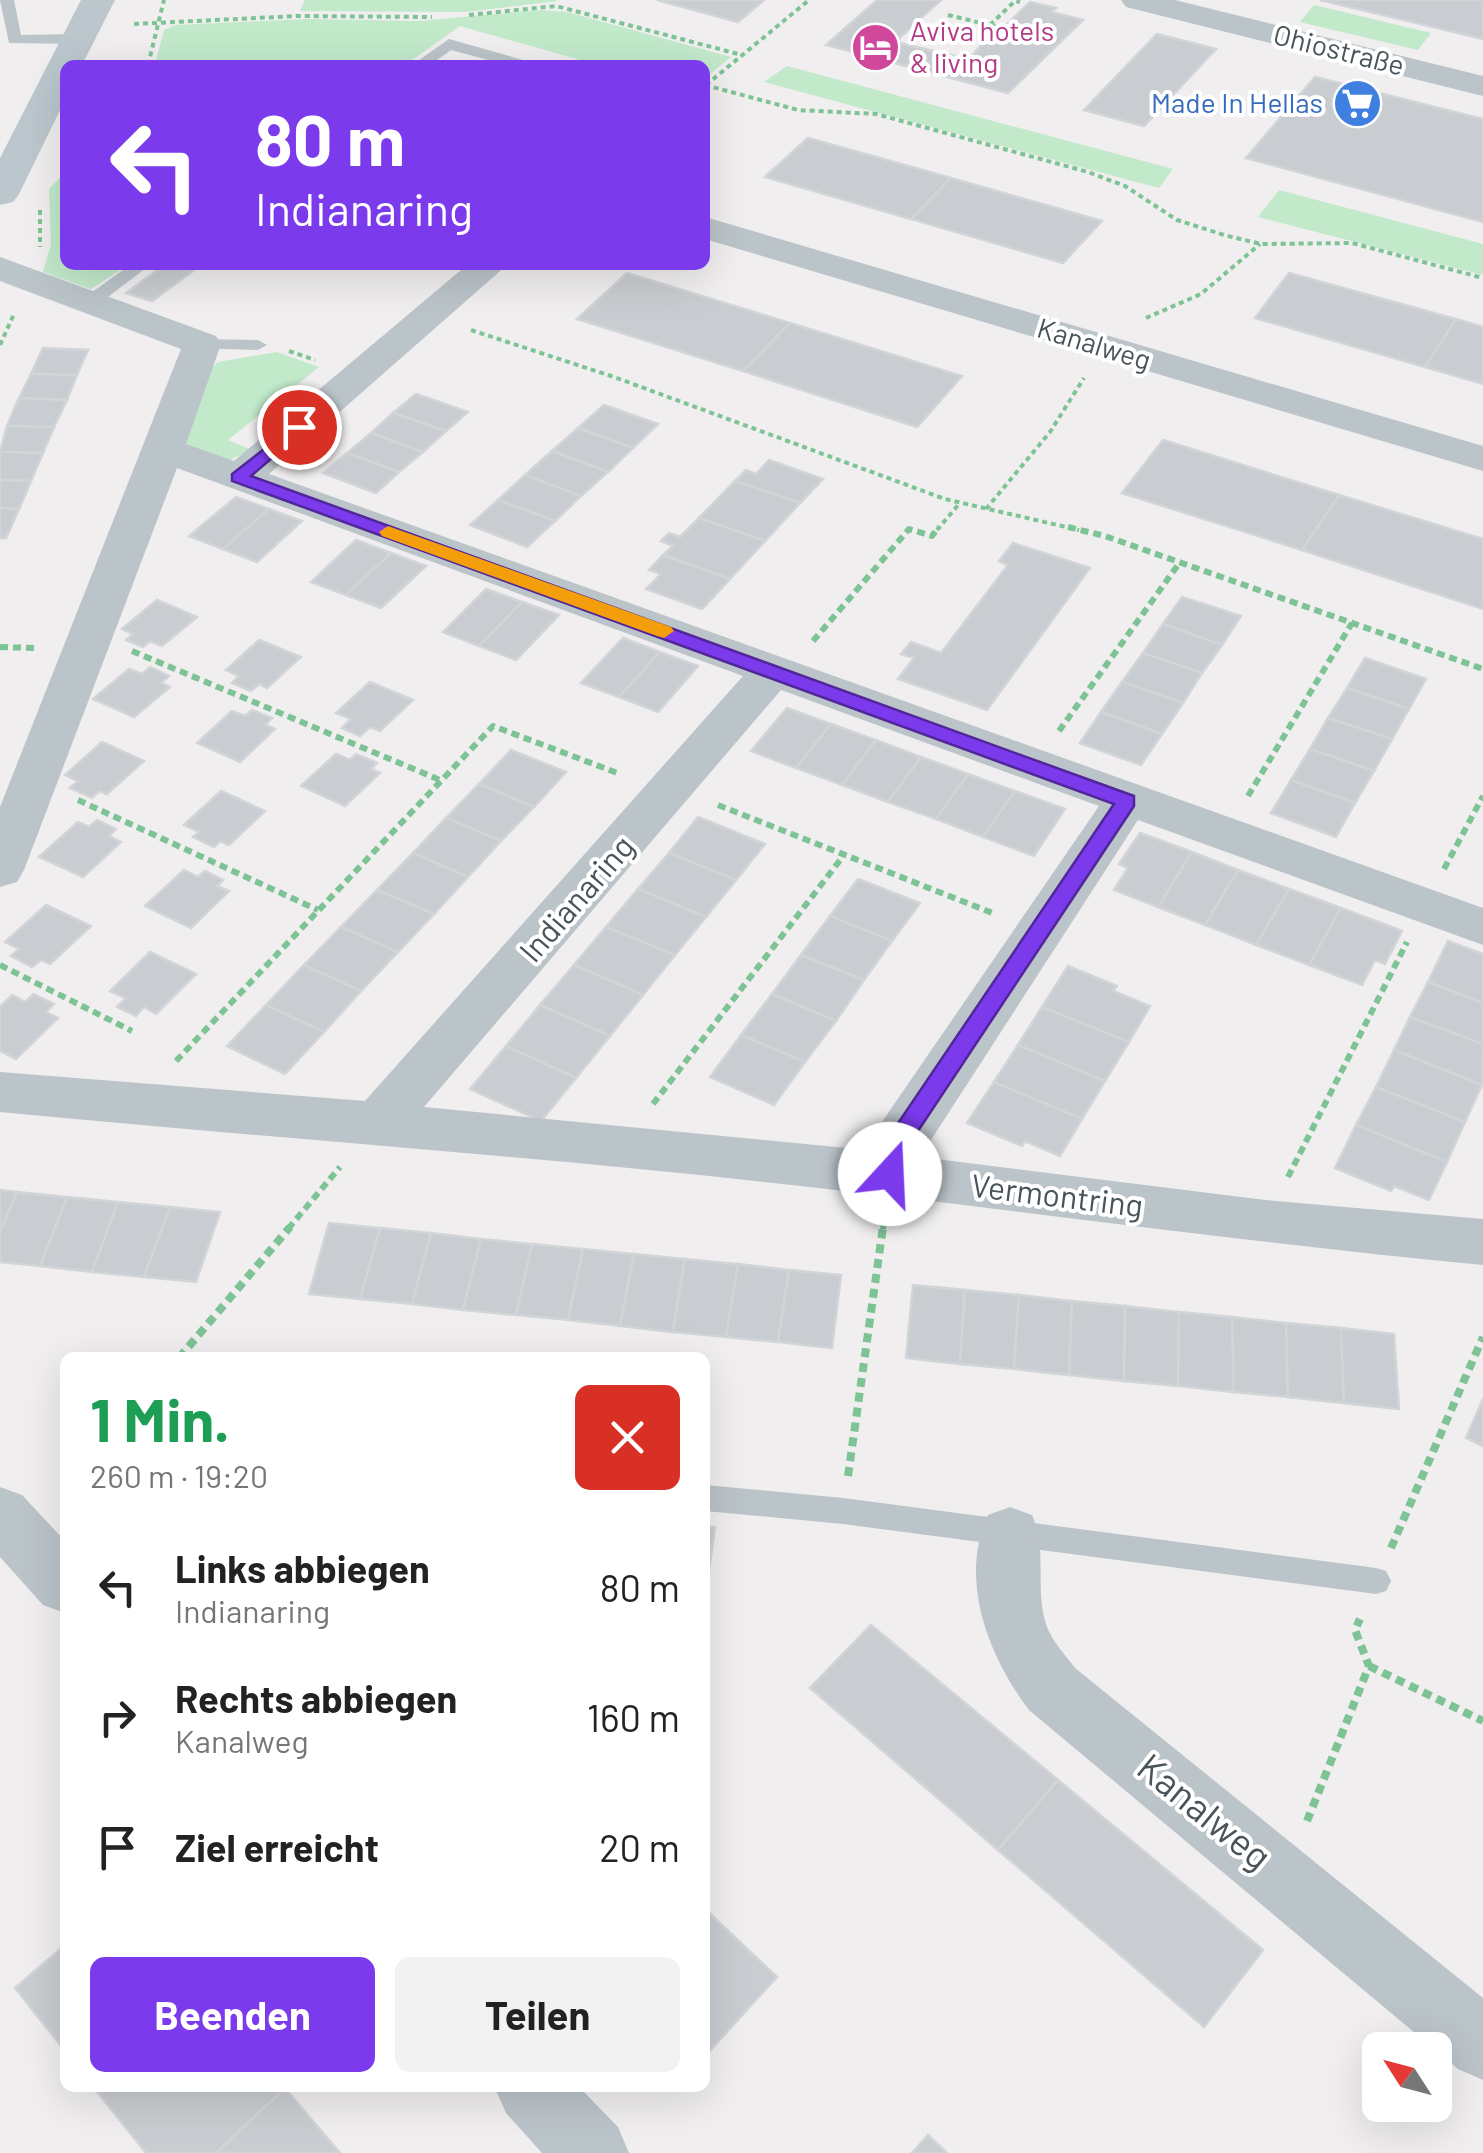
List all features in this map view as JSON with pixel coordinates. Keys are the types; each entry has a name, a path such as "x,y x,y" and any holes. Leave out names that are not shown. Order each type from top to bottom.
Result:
{"main road":[{"path":"67,60 86,22"},
{"path":"0,194 60,74"}],"street":[{"name":"Ohiostraße","path":"1136,0 1483,86"},
{"name":"Kanalweg","path":"710,229 1483,459"},
{"path":"0,268 202,344 165,450 89,633 0,870"},
{"path":"239,478 483,270"},
{"path":"165,450 1483,927"},
{"name":"Indianaring","path":"378,1123 773,671"},
{"path":"0,1092 378,1123 890,1174 894,1147 1127,801"},
{"name":"Vermontring","path":"890,1174 1266,1222 1483,1242"},
{"path":"0,1514 60,1579"},
{"name":"Kanalweg","path":"1010,1534 1012,1624 1026,1656 1052,1689 1483,2044"},
{"path":"535,2092 592,2153"}],"lane":[{"path":"6,0 14,40 86,22"},
{"path":"427,60 449,44 506,60"},
{"path":"90,302 134,270"},
{"path":"202,344 258,346"},
{"path":"710,1499 843,1512 1376,1582"}],"path":[{"path":"149,60 164,0"},
{"path":"710,82 809,0"},
{"path":"992,26 1021,1"},
{"path":"457,16 556,6 742,55"},
{"path":"948,15 1014,32"},
{"path":"86,22 441,16"},
{"path":"710,87 798,110 876,114 1088,172 1125,186 1177,220 1260,244 1352,243 1483,278"},
{"path":"986,509 1050,432 1104,347 1150,315 1201,294 1260,244"},
{"path":"430,316 614,377 959,503 1104,536 1483,670"},
{"path":"773,671 796,661 909,530 932,536 959,503"},
{"path":"1034,766 1180,562"},
{"path":"1224,836 1352,623"},
{"path":"89,633 440,780"},
{"path":"134,1105 493,726 627,777"},
{"path":"34,780 318,910"},
{"path":"1266,1222 1483,796"},
{"path":"715,804 1040,932"},
{"path":"621,1147 844,855"},
{"path":"0,965 132,1031"},
{"path":"185,1352 378,1123"},
{"path":"843,1512 890,1174"},
{"path":"1369,1666 1483,1721"}],"green space":[{"path":"305,0 558,1 465,12 300,11"},
{"path":"1314,5 1431,33 1418,50 1300,22"},
{"path":"541,10 567,12 731,57 710,74 710,60 580,60 460,26 412,60 156,60 164,30 176,25 307,19 419,21"},
{"path":"787,66 1173,169 1159,188 764,82"},
{"path":"60,177 60,270 120,270 91,289 43,272 51,244 49,189"},
{"path":"1279,190 1483,244 1483,275 1258,217"},
{"path":"277,352 319,367 228,440 252,450 227,461 188,447 185,441 210,369 218,362"}],"building":[{"path":"657,0 764,0 738,22"},
{"name":"Aviva hotels & living","path":"877,0 941,0 895,42 969,59 995,30 1012,34 1017,29 1005,26 1030,2 1083,20 1008,93 826,45"},
{"path":"1320,0 1483,0 1483,39"},
{"path":"1157,34 1216,49 1144,126 1084,110"},
{"path":"1315,77 1483,119 1483,222 1246,158"},
{"path":"808,138 951,178 911,219 765,177"},
{"path":"951,178 1102,221 1063,263 911,219"},
{"path":"157,270 194,270 152,301 126,293"},
{"path":"627,273 790,323 743,371 577,319"},
{"path":"1289,273 1456,319 1425,367 1255,318"},
{"path":"1456,319 1483,327 1483,384 1425,367"},
{"path":"790,323 962,376 917,427 743,371"},
{"path":"43,348 88,350 77,375 31,374"},
{"path":"31,374 77,375 67,400 19,398"},
{"path":"416,394 468,412 446,431 393,413"},
{"path":"19,398 67,400 54,427 7,426"},
{"path":"604,405 658,424 633,448 578,428"},
{"path":"393,413 446,431 423,452 371,433"},
{"path":"7,426 54,427 43,453 0,452"},
{"path":"578,428 633,448 608,472 552,451"},
{"path":"371,433 423,452 399,472 347,453"},
{"path":"1163,440 1339,495 1302,550 1122,493"},
{"path":"552,451 608,472 581,496 525,475"},
{"path":"0,452 43,453 31,481 0,480"},
{"path":"347,453 399,472 376,493 323,473"},
{"path":"769,460 823,479 800,503 735,481 746,470 756,474"},
{"path":"525,475 581,496 555,521 498,500"},
{"path":"0,480 31,481 19,509 0,508"},
{"path":"735,481 800,503 765,541 699,518"},
{"path":"1339,495 1483,539 1483,609 1302,550"},
{"path":"236,497 269,509 223,549 189,536"},
{"path":"498,500 555,521 527,547 470,525"},
{"path":"0,508 19,509 6,538 0,538"},
{"path":"269,509 302,521 257,562 223,549"},
{"path":"699,518 765,541 730,579 663,555 673,546 661,541 669,533 680,537"},
{"path":"356,540 391,553 346,595 311,582"},
{"path":"1013,543 1090,568 987,710 898,679 914,658 901,654 911,642 941,653 1008,565 999,561"},
{"path":"391,553 426,566 381,608 346,595"},
{"path":"663,555 730,579 702,609 646,589 661,574 649,570"},
{"path":"486,589 522,602 479,646 443,632"},
{"path":"1182,597 1241,616 1222,645 1163,624"},
{"path":"157,600 197,617 162,646 150,641 143,647 126,640 133,634 122,629"},
{"path":"522,602 559,615 516,660 479,646"},
{"path":"1163,624 1222,645 1202,673 1143,653"},
{"path":"623,638 660,652 619,697 581,683"},
{"path":"259,640 301,657 267,688 259,684 251,691 232,683 239,676 226,670"},
{"path":"660,652 698,666 658,712 619,697"},
{"path":"1143,653 1202,673 1183,703 1122,682"},
{"path":"1365,658 1426,679 1409,709 1347,688"},
{"path":"150,667 169,676 161,683 170,687 134,717 93,699 129,669 142,674"},
{"path":"370,682 413,700 380,731 370,727 360,736 342,728 351,719 336,713"},
{"path":"1122,682 1183,703 1162,734 1101,712"},
{"path":"1347,688 1409,709 1392,739 1328,718"},
{"path":"787,708 831,724 796,768 751,751"},
{"path":"252,710 272,718 265,725 275,729 240,762 197,743 232,711 245,716"},
{"path":"1101,712 1162,734 1141,765 1080,743"},
{"path":"1328,718 1392,739 1374,771 1310,749"},
{"path":"831,724 876,740 842,785 796,768"},
{"path":"876,740 921,757 888,802 842,785"},
{"path":"102,742 144,761 107,794 99,791 92,798 70,788 78,781 65,775"},
{"path":"1310,749 1374,771 1355,803 1291,780"},
{"path":"511,750 566,772 534,807 479,784"},
{"path":"336,754 350,760 356,754 377,763 371,769 380,773 345,806 301,786"},
{"path":"921,757 968,774 936,819 888,802"},
{"path":"968,774 1015,791 983,837 936,819"},
{"path":"1291,780 1355,803 1336,837 1271,813"},
{"path":"479,784 534,807 501,841 446,818"},
{"path":"221,791 265,811 229,845 220,841 214,847 193,837 199,832 184,825"},
{"path":"1015,791 1065,809 1034,856 983,837"},
{"path":"698,817 765,844 736,880 669,853"},
{"path":"446,818 501,841 468,877 413,853"},
{"path":"97,820 116,829 109,836 121,842 83,877 39,857 78,822 89,827"},
{"path":"1140,833 1192,852 1158,907 1114,890 1128,868 1119,864"},
{"path":"1192,852 1238,870 1205,925 1158,907"},
{"path":"413,853 468,877 434,914 377,890"},
{"path":"669,853 736,880 706,917 638,889"},
{"path":"184,870 198,877 205,871 223,880 217,886 229,891 191,928 145,906"},
{"path":"1238,870 1289,889 1256,945 1205,925"},
{"path":"858,879 920,903 892,941 830,916"},
{"path":"638,889 706,917 675,955 606,927"},
{"path":"1289,889 1341,908 1309,965 1256,945"},
{"path":"377,890 434,914 398,952 341,927"},
{"path":"46,905 91,926 50,964 41,960 32,967 11,956 19,949 5,942"},
{"path":"1341,908 1402,931 1385,964 1375,960 1362,985 1309,965"},
{"path":"830,916 892,941 864,980 801,955"},
{"path":"341,927 398,952 361,991 304,965"},
{"path":"606,927 675,955 643,995 574,965"},
{"path":"1448,941 1483,954 1483,1003 1428,982"},
{"path":"150,952 196,974 156,1014 144,1007 136,1016 117,1007 126,998 110,991"},
{"path":"801,955 864,980 836,1021 772,994"},
{"path":"304,965 361,991 324,1032 266,1005"},
{"path":"574,965 643,995 610,1036 540,1005"},
{"path":"1068,966 1117,986 1113,991 1150,1006 1129,1042 1042,1007"},
{"path":"1428,982 1483,1003 1483,1044 1410,1017"},
{"path":"34,994 54,1004 46,1012 58,1018 16,1059 0,1051 0,1007 12,995 25,1002"},
{"path":"772,994 836,1021 805,1062 741,1035"},
{"path":"266,1005 324,1032 285,1074 227,1046"},
{"path":"540,1005 610,1036 576,1078 506,1046"},
{"path":"1042,1007 1129,1042 1105,1081 1018,1045"},
{"path":"1410,1017 1483,1044 1482,1085 1394,1050"},
{"path":"741,1035 805,1062 774,1105 710,1077"},
{"path":"1018,1045 1105,1081 1082,1119 994,1082"},
{"path":"506,1046 576,1078 541,1121 470,1089"},
{"path":"1394,1050 1482,1085 1465,1122 1376,1087"},
{"path":"994,1082 1082,1119 1060,1156 1025,1141 1022,1146 967,1123"},
{"path":"1376,1087 1465,1122 1447,1162 1356,1125"},
{"path":"1356,1125 1447,1162 1429,1200 1394,1186 1391,1191 1335,1168"},
{"path":"0,1190 17,1192 0,1232"},
{"path":"17,1192 67,1197 40,1266 0,1262 0,1232"},
{"path":"67,1197 118,1202 92,1272 40,1266"},
{"path":"118,1202 170,1207 144,1277 92,1272"},
{"path":"170,1207 220,1212 196,1282 144,1277"},
{"path":"329,1223 380,1228 360,1299 309,1294"},
{"path":"380,1228 431,1233 412,1304 360,1299"},
{"path":"431,1233 481,1239 463,1310 412,1304"},
{"path":"481,1239 532,1244 516,1315 463,1310"},
{"path":"532,1244 583,1249 568,1320 516,1315"},
{"path":"583,1249 634,1254 620,1326 568,1320"},
{"path":"634,1254 685,1259 673,1332 620,1326"},
{"path":"685,1259 738,1264 726,1337 673,1332"},
{"path":"738,1264 789,1270 778,1342 726,1337"},
{"path":"789,1270 841,1275 832,1348 778,1342"},
{"path":"913,1285 965,1290 960,1364 906,1358"},
{"path":"965,1290 1019,1295 1014,1369 960,1364"},
{"path":"1019,1295 1072,1301 1069,1375 1014,1369"},
{"path":"1072,1301 1125,1306 1124,1381 1069,1375"},
{"path":"1125,1306 1179,1312 1178,1386 1124,1381"},
{"path":"1179,1312 1232,1317 1234,1392 1178,1386"},
{"path":"1232,1317 1286,1323 1288,1397 1234,1392"},
{"path":"1286,1323 1341,1328 1344,1403 1288,1397"},
{"path":"1341,1328 1394,1334 1399,1409 1344,1403"},
{"path":"1483,1399 1483,1446 1466,1438"},
{"path":"710,1526 715,1527 710,1563"},
{"path":"871,1625 1058,1780 998,1850 810,1688"},
{"path":"1058,1780 1263,1950 1204,2027 998,1850"},
{"path":"710,1914 777,1977 710,2051"},
{"path":"60,1949 60,2045 15,1988"},
{"path":"97,2092 281,2092 216,2153 146,2153"},
{"path":"281,2092 288,2092 340,2153 216,2153"},
{"path":"928,2135 947,2153 912,2153"}],"slow traffic":[{"path":"388,532 664,631"}],"place":[{"name":"Aviva hotels & living","path":"875,47"},
{"name":"Made In Hellas","path":"1358,103"}],"route":[{"path":"299,427 239,478 1127,801 894,1147 890,1174"}]}
